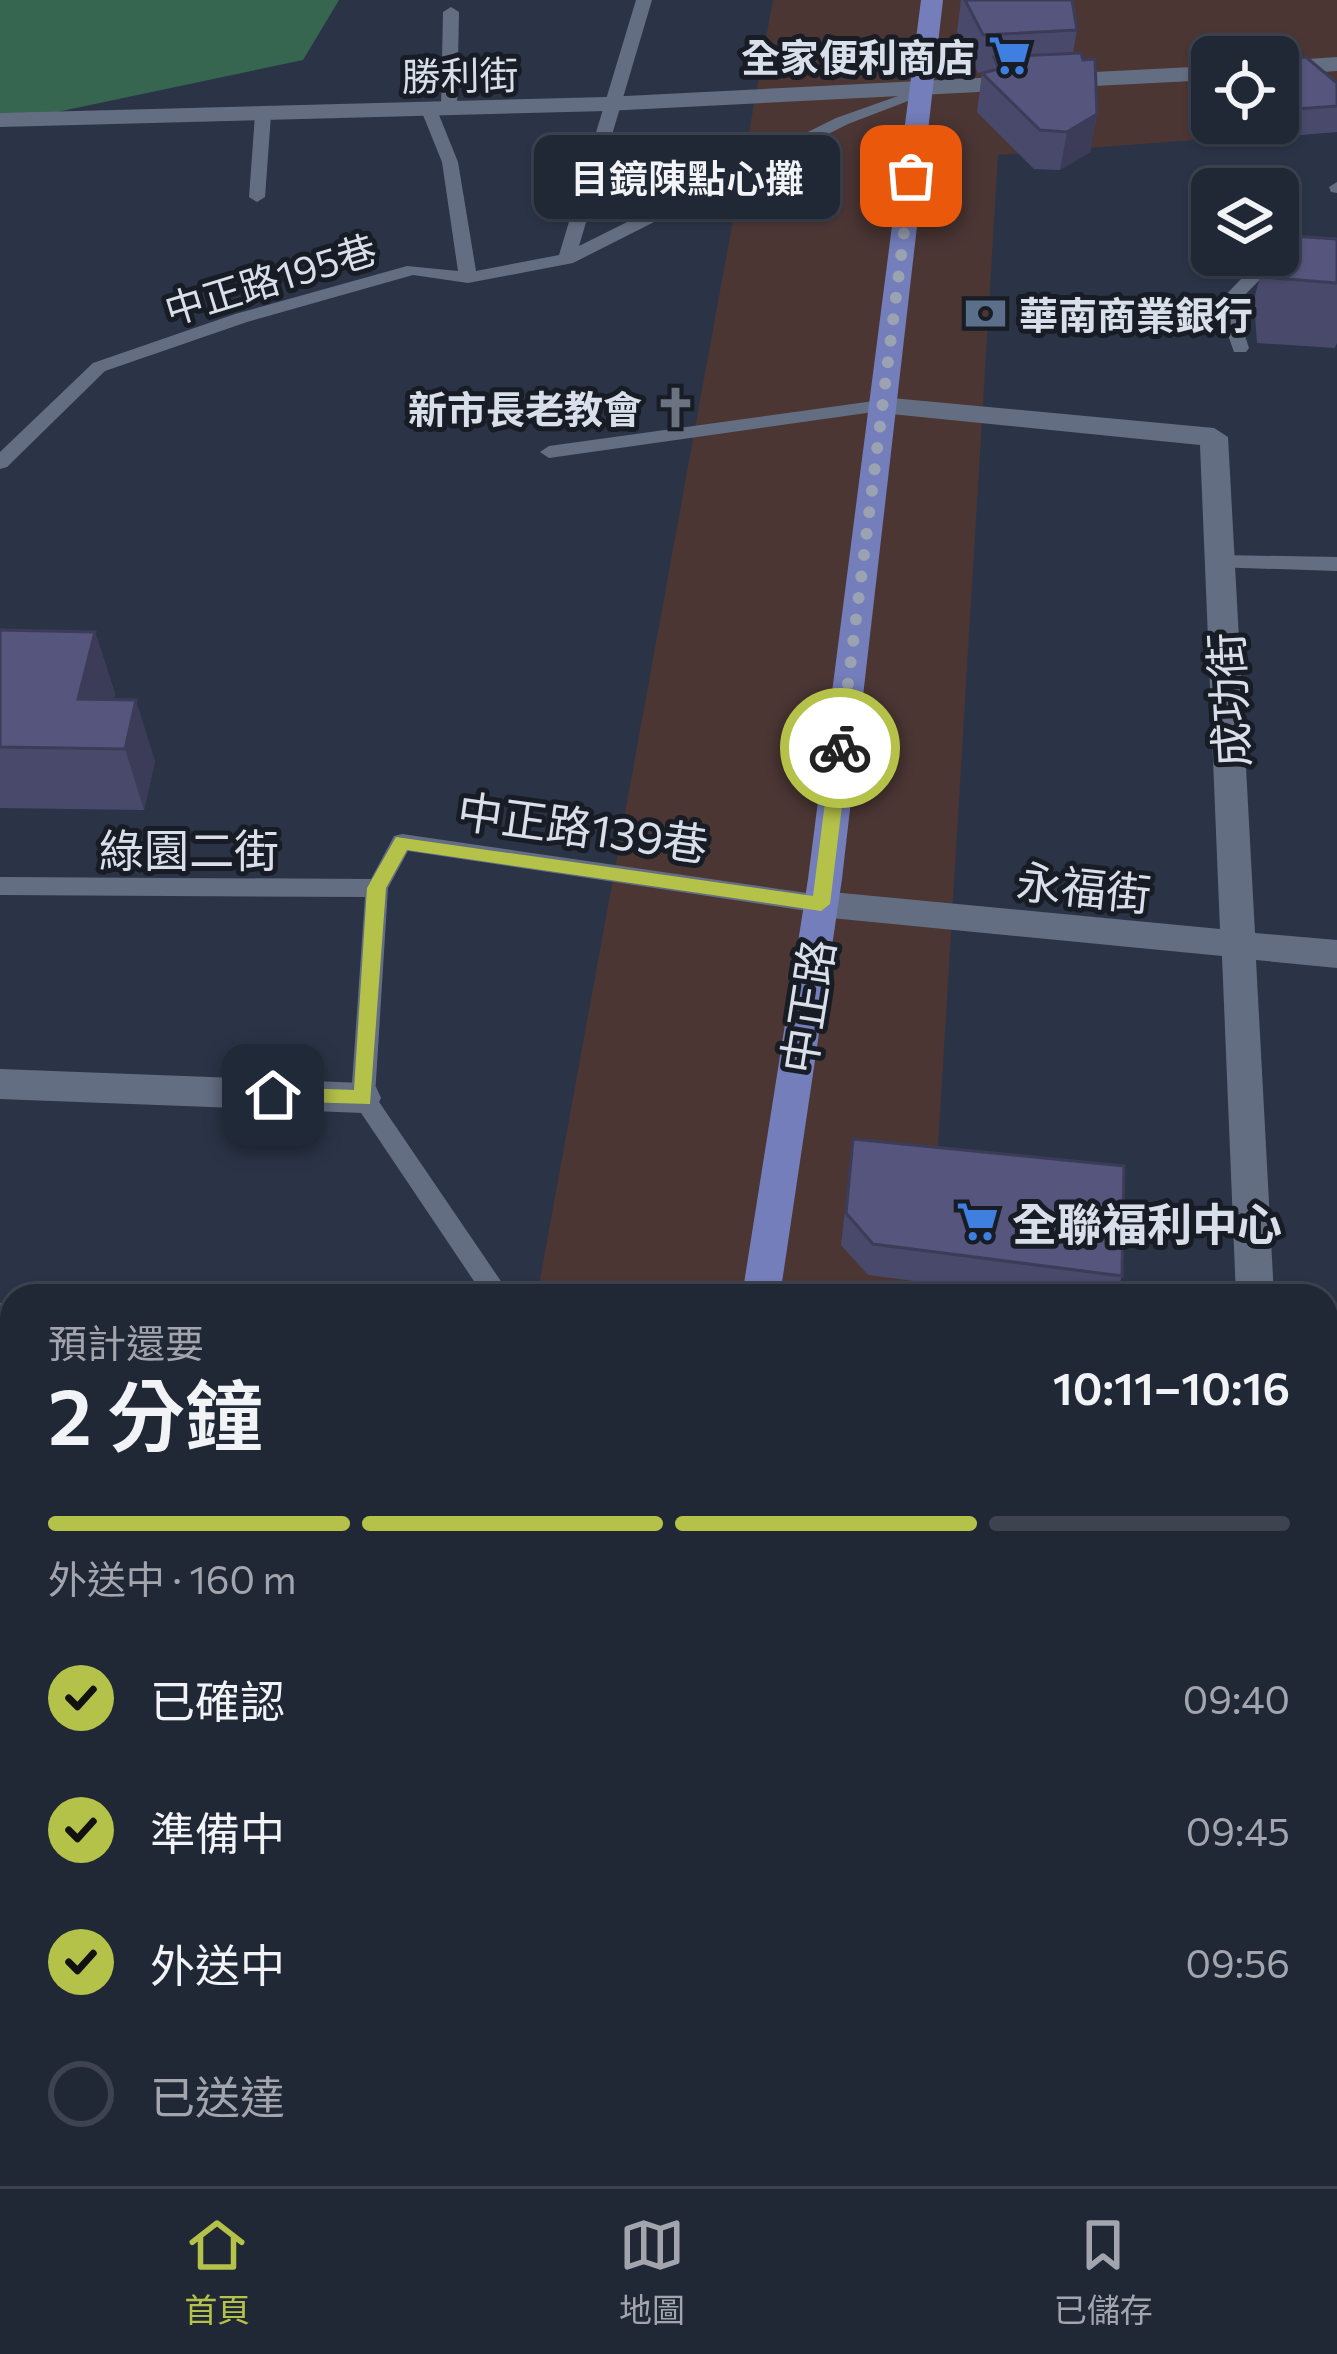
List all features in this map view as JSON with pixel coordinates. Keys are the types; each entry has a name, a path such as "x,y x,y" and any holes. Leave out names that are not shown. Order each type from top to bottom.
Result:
{"main road":[{"name":"中正路","path":"763,1284 821,904 932,0"}],"street":[{"path":"1299,67 1337,64"},
{"name":"勝利街","path":"0,120 610,107 1191,74"},
{"name":"成功街","path":"881,406 1214,437 1254,1284"},
{"name":"永福街","path":"821,904 1337,954"},
{"path":"0,1084 363,1098"}],"lane":[{"path":"567,259 644,0"},
{"path":"451,13 439,110 468,278"},
{"name":"中正路195巷","path":"0,463 99,367 260,312 412,270 468,278 567,259 842,121 921,93"},
{"path":"257,196 262,115"},
{"path":"1240,349 1226,304 1253,276"},
{"path":"549,452 881,406"},
{"path":"1220,562 1337,564"},
{"name":"中正路139巷","path":"376,888 402,842 821,904"},
{"name":"綠園二街","path":"0,886 376,888"},
{"path":"376,888 363,1098 490,1284"}],"shaded area":[{"path":"773,0 1337,0 1337,129 1299,132 1299,36 1191,36 1191,140 998,155 930,1284 539,1284"}],"green space":[{"path":"0,0 339,0 303,60 0,124"}],"building":[{"path":"965,0 1072,0 1077,30 983,35"},
{"path":"1081,53 1083,60 1095,59 1097,114 1067,132 1040,130 982,73 999,69 994,57"},
{"path":"1306,57 1337,83 1337,106 1299,109 1299,58"},
{"path":"1299,236 1337,239 1337,283 1274,278 1299,276"},
{"path":"0,630 95,632 78,699 136,700 125,749 0,747"},
{"name":"全聯福利中心","path":"853,1139 1124,1166 1122,1276 873,1244 846,1213"}],"way so far":[{"path":"840,748 911,176"}],"place":[{"name":"全家便利商店","path":"1009,56"},
{"name":"目鏡陳點心攤","path":"911,176"},
{"name":"華南商業銀行","path":"985,314"},
{"name":"新市長老教會","path":"676,408"},
{"name":"全聯福利中心","path":"978,1222"}],"route":[{"path":"273,1095 363,1098 376,888 402,842 821,904 840,748"}]}
